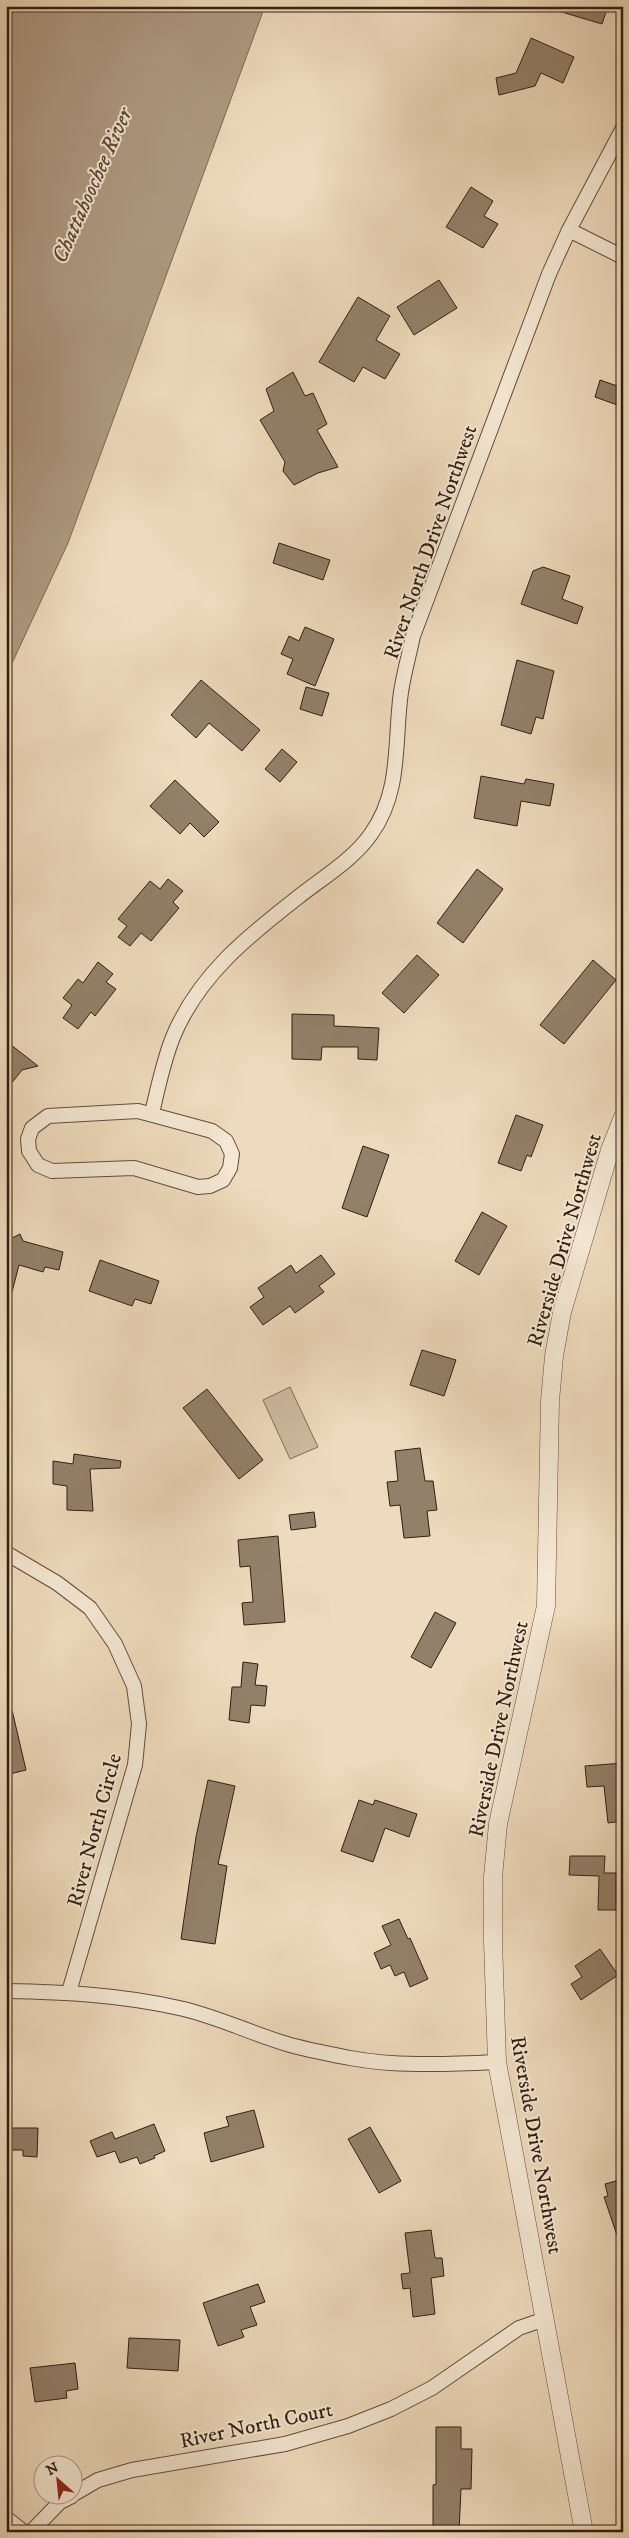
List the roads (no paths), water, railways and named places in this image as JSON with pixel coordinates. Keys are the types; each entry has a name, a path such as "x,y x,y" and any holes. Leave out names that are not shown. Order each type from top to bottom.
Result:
{"street":[{"name":"River North Drive Northwest","path":"152,1114 173,1036 189,1004 206,979 243,940 355,853 372,834 384,813 395,778 401,692 414,636 549,274 569,230 623,128"},
{"path":"569,230 623,257"},
{"path":"138,1111 152,1114 212,1131 226,1141 232,1154 230,1168 222,1180 210,1186 198,1187 134,1168 52,1172 38,1165 29,1152 28,1139 32,1128 38,1121 48,1116 138,1111"},
{"name":"Riverside Drive Northwest","path":"584,2532 497,2062 492,1941 493,1877 498,1824 546,1606 550,1401 554,1356 562,1312 610,1150 623,1117"},
{"name":"River North Circle","path":"6,1553 57,1583 90,1608 115,1644 134,1686 139,1724 135,1765 69,1992"},
{"path":"6,1991 69,1992 124,1997 180,2008 230,2022 286,2044 351,2058 427,2065 497,2062"},
{"name":"River North Court","path":"82,2489 98,2480 132,2470 285,2444 348,2426 391,2409 432,2388 519,2328 545,2319"},
{"name":"River North Court","path":"30,2532 56,2506"},
{"path":"6,2518 24,2532"}],"water":[{"name":"Chattahoochee River","path":"6,6 265,6 68,543 6,676"}]}
